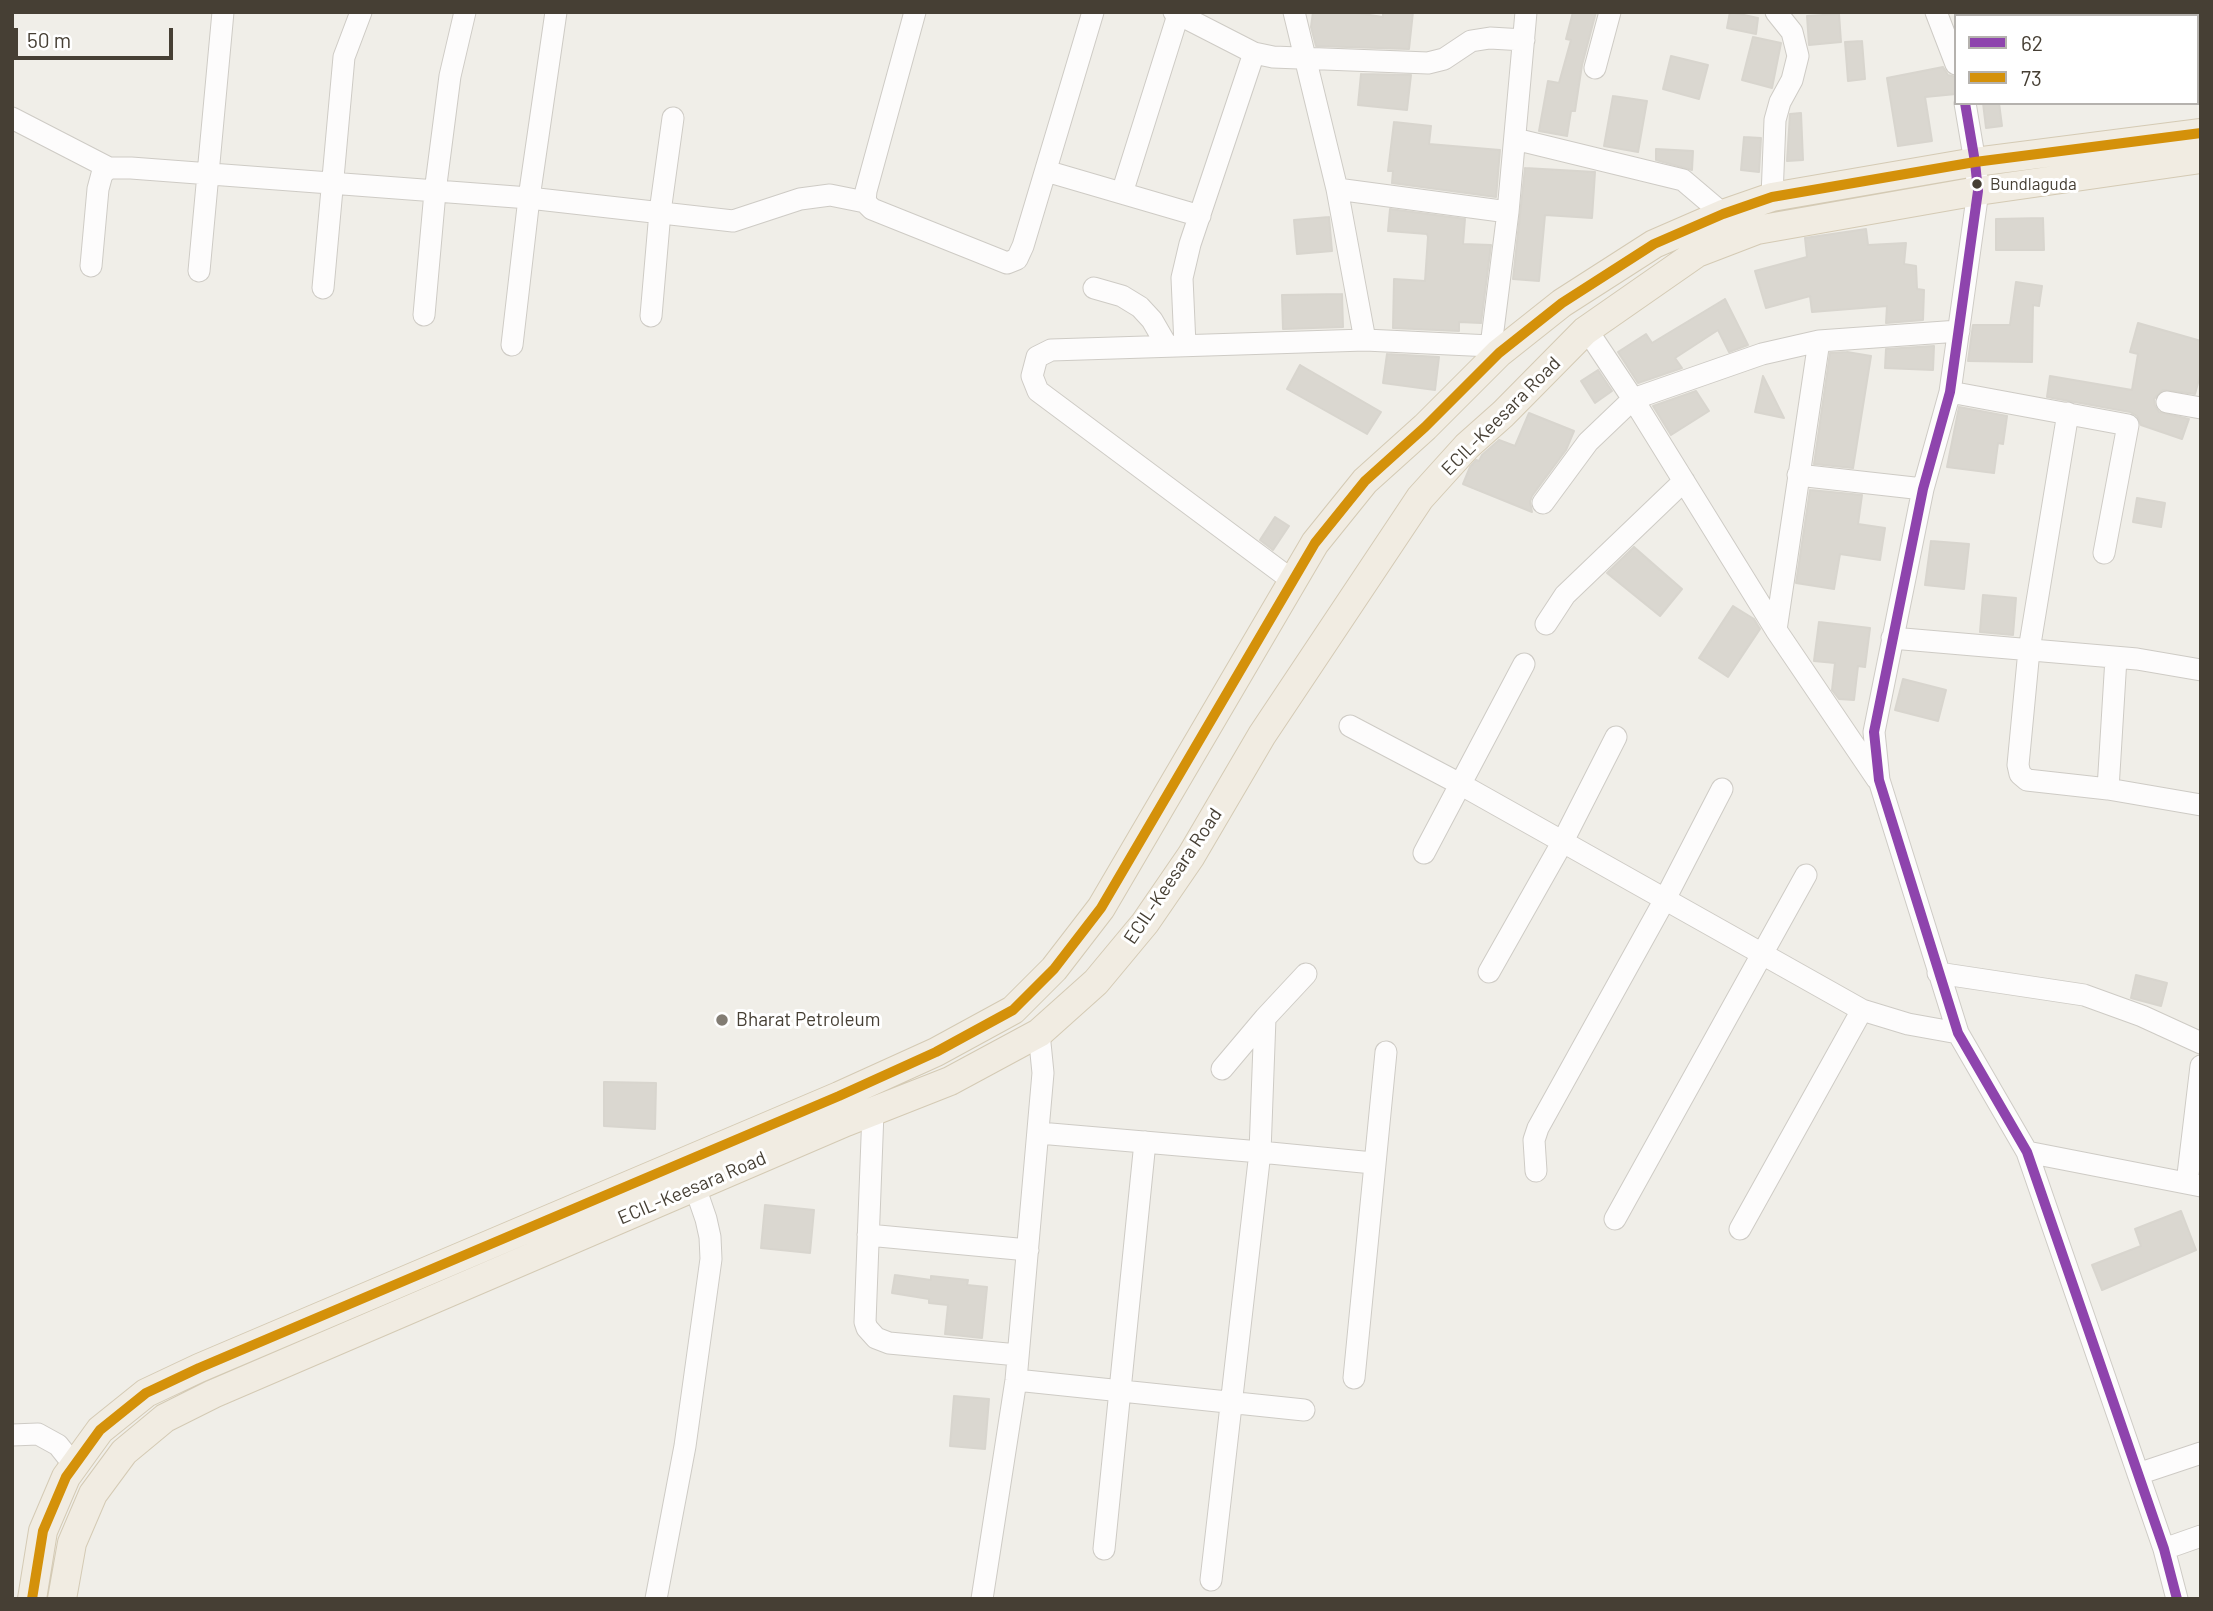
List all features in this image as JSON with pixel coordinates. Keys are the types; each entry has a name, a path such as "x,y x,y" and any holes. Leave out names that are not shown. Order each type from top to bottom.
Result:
{"main road":[{"name":"ECIL-Keesara Road","path":"32,1599 43,1531 66,1477 100,1430 146,1393 847,1092 936,1052 1013,1010 1054,969 1101,908 1315,543 1365,481 1425,428 1495,349 1562,303 1654,244 1723,214 1772,197 1975,162 2201,133"},
{"name":"ECIL-Keesara Road","path":"62,1599 72,1542 93,1494 124,1452 165,1418 213,1394 695,1187 950,1081 1040,1033 1096,982 1145,923 1191,856 1262,735 1420,498 1467,446 1587,330 1697,253 1757,230 1978,191 2201,159"},
{"path":"847,1092 873,1111"}],"street":[{"path":"199,271 223,12"},
{"path":"323,288 344,57 361,12"},
{"path":"424,315 435,192 450,76 465,12"},
{"path":"512,345 529,198 556,12"},
{"path":"865,202 915,12"},
{"path":"12,118 109,168 529,198 733,221 800,199 830,195 865,202 872,209 1007,263 1017,259 1023,246 1094,12"},
{"path":"1294,12 1337,189 1365,340"},
{"path":"1293,581 1038,391 1032,376 1037,357 1051,350 1365,340 1495,349 1526,12"},
{"path":"1595,68 1610,12"},
{"path":"1772,197 1775,120 1798,57 1792,32 1776,12"},
{"path":"1937,12 1954,59"},
{"path":"1122,193 1176,13 1254,53 1273,57 1427,63 1444,59 1471,41 1490,38 1524,40"},
{"path":"1176,346 1182,278 1254,53"},
{"path":"1965,105 1978,191 1950,392 1923,489 1874,732 1879,780 1958,1033 2027,1152 2164,1549 2177,1599"},
{"path":"651,316 660,212 673,118"},
{"path":"1515,139 1683,180 1723,214"},
{"path":"92,266 97,189 102,174 109,168"},
{"path":"1046,171 1200,216"},
{"path":"1337,189 1508,212"},
{"path":"1094,288 1122,296 1140,307 1176,346"},
{"path":"1587,330 1633,398 1776,630 1879,780"},
{"path":"1543,503 1588,442 1633,398 1762,354 1819,341 1959,331"},
{"path":"1776,630 1819,341"},
{"path":"1950,392 2127,425 2104,553"},
{"path":"2167,402 2201,408"},
{"path":"2068,413 2029,650 2018,765 2020,774 2027,780 2108,789 2201,805"},
{"path":"1798,475 1923,489"},
{"path":"1546,624 1565,595 1684,481"},
{"path":"1892,638 2116,657 2201,670"},
{"path":"2108,789 2116,657"},
{"path":"1424,853 1524,664"},
{"path":"1350,726 1460,784 1562,844 1862,1010 1908,1024 1958,1033"},
{"path":"1489,972 1562,844 1616,737"},
{"path":"1536,1171 1534,1140 1538,1128 1664,901 1722,789"},
{"path":"1615,1219 1763,957 1806,875"},
{"path":"1938,973 2084,995 2142,1016 2201,1043"},
{"path":"1222,1069 1306,974"},
{"path":"1740,1229 1862,1010"},
{"path":"1211,1580 1260,1152 1265,1018"},
{"path":"982,1599 1016,1380 1039,1133 1043,1073 1040,1033"},
{"path":"1354,1378 1386,1052"},
{"path":"2027,1152 2194,1184 2201,1066"},
{"path":"873,1111 865,1322 876,1338 889,1343 1018,1355"},
{"path":"1039,1133 1373,1163"},
{"path":"1104,1549 1145,1142"},
{"path":"656,1599 685,1446 711,1259 706,1219 695,1187"},
{"path":"868,1235 1028,1250"},
{"path":"1016,1380 1304,1410"},
{"path":"12,1435 38,1434 58,1445 74,1465"},
{"path":"2138,1474 2201,1453"},
{"path":"2164,1549 2201,1536"}],"building":[{"path":"1313,12 1349,12 1383,17 1383,12 1413,12 1409,49 1316,46 1311,27"},
{"path":"1573,12 1596,12 1567,136 1539,131 1548,81 1559,83 1571,40 1566,39"},
{"path":"1730,12 1758,18 1756,34 1727,28"},
{"path":"1839,14 1841,42 1809,45 1807,16"},
{"path":"1753,37 1781,43 1772,88 1742,80"},
{"path":"1862,41 1865,79 1848,81 1845,42"},
{"path":"1671,56 1708,65 1699,99 1663,89"},
{"path":"1943,67 1948,75 1954,76 1954,94 1925,97 1932,141 1898,146 1887,78"},
{"path":"1361,74 1411,75 1407,110 1358,105"},
{"path":"1613,96 1647,101 1638,152 1604,146"},
{"path":"1983,105 1999,105 2002,126 1986,128"},
{"path":"1801,113 1803,160 1787,161 1790,114"},
{"path":"1394,122 1431,126 1429,144 1500,150 1496,197 1392,183 1393,171 1388,171"},
{"path":"1744,137 1761,138 1759,172 1741,170"},
{"path":"1656,149 1693,151 1692,170 1656,160"},
{"path":"1525,168 1595,172 1592,218 1545,215 1539,281 1513,279"},
{"path":"1390,209 1465,219 1463,244 1491,245 1481,323 1459,322 1459,331 1393,328 1394,279 1425,281 1428,237 1427,234 1388,231"},
{"path":"1329,217 1332,251 1297,254 1294,220"},
{"path":"2043,218 2044,250 1996,250 1996,219"},
{"path":"1866,229 1868,245 1906,243 1904,264 1916,266 1917,289 1924,290 1923,320 1886,323 1887,306 1812,312 1810,296 1766,308 1755,271 1807,257 1805,238"},
{"path":"2016,282 2042,286 2039,306 2033,305 2032,362 1968,361 1973,325 2010,325"},
{"path":"1342,294 1343,327 1283,329 1282,295"},
{"path":"1725,299 1748,345 1729,352 1718,330 1675,358 1682,368 1638,383 1618,352 1646,334 1652,343"},
{"path":"2138,323 2201,341 2201,372 2195,394 2163,390 2154,399 2159,412 2189,419 2182,439 2141,425 2137,416 2130,412 2047,397 2050,376 2132,390 2138,354 2130,352"},
{"path":"1934,346 1933,370 1885,368 1886,349"},
{"path":"1847,352 1871,356 1853,468 1814,464 1830,353"},
{"path":"1387,354 1439,357 1435,390 1383,383"},
{"path":"1300,365 1381,412 1367,434 1287,389"},
{"path":"1598,370 1612,391 1595,403 1581,381"},
{"path":"1763,376 1784,418 1755,412"},
{"path":"1696,391 1709,411 1671,435 1653,406"},
{"path":"1959,407 2007,416 2003,444 1998,443 1994,473 1947,467"},
{"path":"1529,413 1574,431 1566,450 1532,496 1532,512 1463,484 1470,467 1499,440 1515,446"},
{"path":"1810,490 1862,495 1858,524 1885,528 1880,560 1840,554 1834,589 1796,583"},
{"path":"2137,498 2165,503 2161,527 2133,522"},
{"path":"1275,517 1289,526 1273,550 1260,540"},
{"path":"1931,541 1969,544 1964,589 1925,585"},
{"path":"1634,547 1682,589 1660,616 1607,573"},
{"path":"1983,595 2016,598 2013,635 1980,632"},
{"path":"1733,606 1754,619 1760,629 1728,677 1699,658"},
{"path":"1819,622 1870,628 1865,667 1858,666 1854,700 1839,699 1832,690 1835,663 1814,661"},
{"path":"1903,679 1946,690 1938,721 1895,710"},
{"path":"2136,975 2167,983 2161,1006 2131,998"},
{"path":"604,1082 656,1083 655,1129 604,1126"},
{"path":"765,1205 814,1210 810,1253 761,1248"},
{"path":"2181,1211 2196,1250 2102,1290 2092,1265 2141,1246 2135,1229"},
{"path":"895,1275 931,1280 931,1276 968,1280 967,1285 987,1287 982,1338 945,1334 948,1305 892,1293"},
{"path":"954,1396 989,1399 985,1449 950,1446"}],"transit line":[{"name":"62","path":"1965,105 1978,191 1950,392 1923,489 1874,732 1879,780 1958,1033 2027,1152 2164,1549 2177,1599"},
{"name":"73","path":"32,1599 43,1531 66,1477 100,1430 146,1393 199,1368 839,1096 936,1052 1013,1010 1054,969 1101,908 1315,543 1365,481 1425,427 1499,353 1562,303 1654,244 1723,214 1772,197 1975,162 2201,133"}],"place":[{"name":"Bundlaguda","path":"1977,184"},
{"name":"Bharat Petroleum","path":"722,1020"}]}
